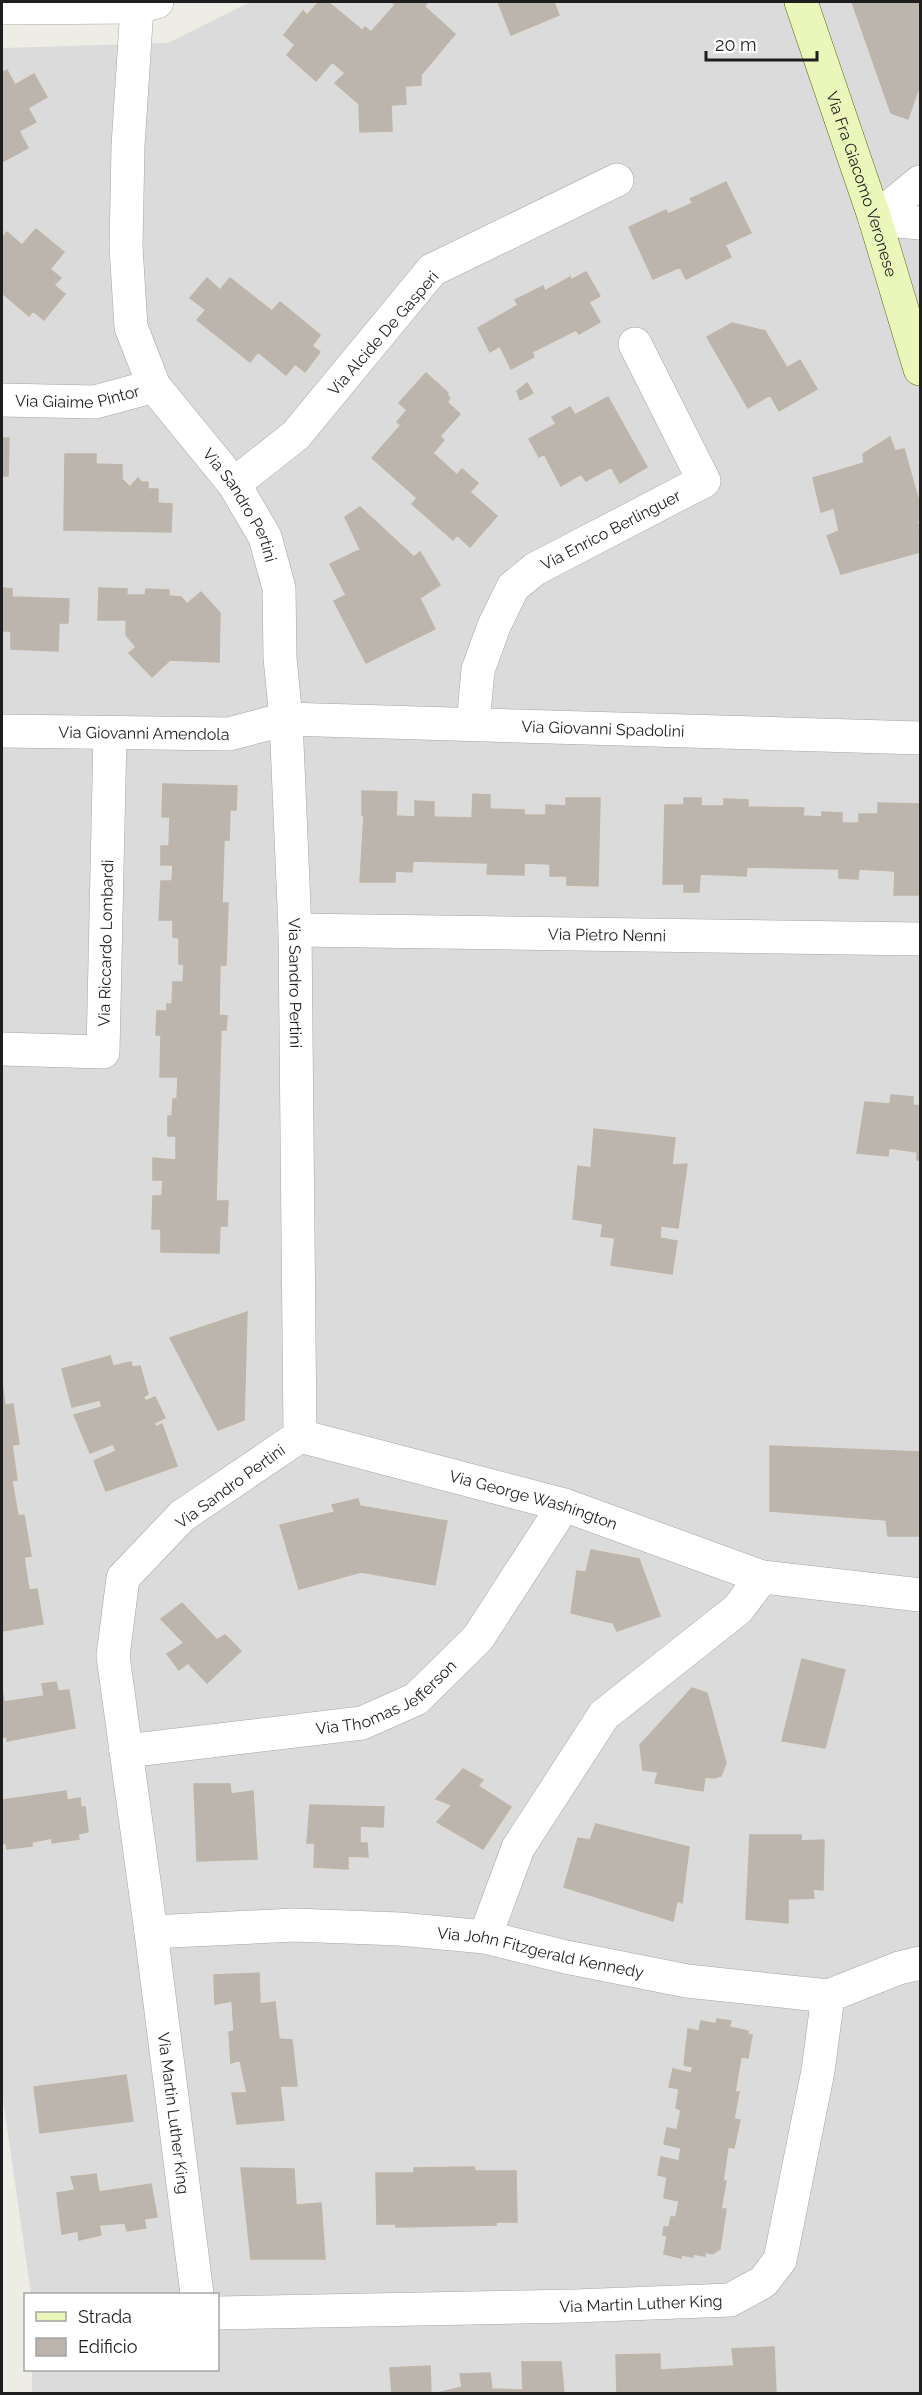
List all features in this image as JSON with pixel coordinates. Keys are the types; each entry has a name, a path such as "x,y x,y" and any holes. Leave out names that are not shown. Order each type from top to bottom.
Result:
{"street":[{"name":"Via Fra Giacomo Veronese","path":"801,2 875,219 921,369"},
{"path":"2,8 147,4"},
{"name":"Via Sandro Pertini","path":"147,4 128,146 126,247 131,327 154,386 234,484 265,537 279,588 280,658 286,719 295,930 300,1436 182,1516 123,1578 113,1656 151,1932"},
{"name":"Via Alcide De Gasperi","path":"234,484 296,435 432,270 617,180"},
{"path":"875,219 921,182"},
{"path":"875,219 921,223"},
{"name":"Via Enrico Berlinguer","path":"472,724 478,669 494,626 513,587 535,569 704,481 635,344"},
{"name":"Via Giaime Pintor","path":"2,400 95,402 154,386"},
{"name":"Via Giovanni Spadolini","path":"286,719 921,738"},
{"name":"Via Giovanni Amendola","path":"2,731 229,734 286,719"},
{"name":"Via Riccardo Lombardi","path":"2,1049 103,1052 110,734"},
{"name":"Via Pietro Nenni","path":"295,930 921,939"},
{"name":"Via George Washington","path":"300,1436 564,1505 762,1576 921,1595"},
{"name":"Via Thomas Jefferson","path":"126,1751 362,1723 416,1699 478,1638 564,1505"},
{"path":"485,1936 518,1848 604,1715 738,1609 762,1576"},
{"name":"Via John Fitzgerald Kennedy","path":"151,1932 294,1925 399,1929 485,1936 566,1957 687,1981 828,1996 898,1968 921,1963"},
{"name":"Via Martin Luther King","path":"151,1932 197,2293"},
{"name":"Via Martin Luther King","path":"219,2313 575,2306 730,2300 763,2282 780,2260 818,2071 828,1996"}],"shaded area":[{"path":"250,2 920,2 920,2393 32,2393 32,2371 219,2371 219,2293 31,2293 2,2093 2,48 168,43"}],"building":[{"path":"319,2 328,2 362,30 365,27 371,32 395,5 392,2 428,2 424,6 455,34 421,75 421,85 405,86 406,104 391,105 392,131 360,132 359,104 335,83 345,73 332,62 316,81 287,55 295,45 284,35 303,11 307,15"},
{"path":"498,2 554,2 559,15 511,35"},
{"path":"852,2 920,2 920,84 908,119 891,113"},
{"path":"7,70 15,85 34,74 47,97 28,108 36,122 19,131 28,148 2,162 2,73"},
{"path":"726,182 751,233 725,245 731,257 686,279 680,267 653,279 629,227 666,210 668,214 693,203 690,199"},
{"path":"36,229 64,252 50,269 61,278 54,285 65,294 44,320 33,311 29,316 2,293 2,238 7,232 22,245"},
{"path":"586,272 600,296 589,302 600,322 579,334 576,330 532,352 534,357 511,369 500,346 490,352 478,328 518,305 515,300 543,286 545,291 570,277 571,280"},
{"path":"207,278 220,290 230,278 272,311 280,302 320,335 312,346 320,352 305,372 295,364 286,375 258,352 250,362 197,320 206,310 190,298"},
{"path":"732,323 765,331 787,368 800,360 817,389 779,411 770,395 748,408 707,337"},
{"path":"426,373 448,393 450,398 447,402 460,414 440,436 444,440 433,453 457,475 462,469 478,483 470,492 497,516 470,547 457,535 453,540 412,504 417,498 372,458 401,425 397,422 407,410 399,403"},
{"path":"527,383 533,393 520,400 517,391"},
{"path":"608,397 647,467 620,483 611,467 586,481 581,474 561,486 544,454 539,457 529,439 556,424 552,417 570,407 575,415"},
{"path":"890,437 895,451 904,449 920,505 920,519 917,521 920,532 920,552 841,574 827,536 839,531 834,508 821,512 813,478 864,463 863,454"},
{"path":"2,438 9,438 8,476 2,476"},
{"path":"65,454 96,454 96,464 122,465 122,479 130,487 138,478 141,482 148,482 148,489 158,489 158,503 172,504 171,532 64,530"},
{"path":"360,507 414,557 420,552 440,585 420,598 404,566 394,572 384,553 380,555 374,543 360,549 345,517"},
{"path":"374,543 380,555 384,553 394,572 404,566 435,629 366,663 334,601 346,595 330,564"},
{"path":"2,588 12,589 12,597 69,599 68,623 59,623 58,651 11,649 11,631 2,631"},
{"path":"99,588 127,589 126,620 98,620"},
{"path":"146,589 169,590 169,596 181,597 187,604 201,592 220,613 219,662 170,660 152,677 129,653 136,647 126,635 127,595 145,595"},
{"path":"163,784 237,786 236,810 230,810 229,840 224,840 222,903 228,903 226,965 220,965 219,1015 227,1016 226,1030 221,1030 216,1201 228,1201 227,1226 220,1226 219,1253 161,1252 161,1229 152,1229 153,1196 162,1196 163,1180 153,1180 153,1158 176,1160 176,1136 168,1136 168,1116 172,1116 173,1099 177,1099 178,1077 160,1077 161,1035 156,1035 157,1011 167,1011 167,1004 172,1004 173,982 183,982 184,964 179,964 179,938 173,937 173,920 159,920 161,881 172,881 173,865 161,865 161,846 169,846 170,817 162,817"},
{"path":"362,791 397,792 396,816 415,817 415,801 434,802 434,817 472,818 473,794 490,795 490,809 524,810 524,815 546,815 546,805 566,806 566,798 600,798 598,886 567,885 567,876 550,876 550,864 524,863 524,875 487,874 488,863 413,861 412,872 395,871 395,882 360,882 364,815 362,815"},
{"path":"684,798 701,798 701,806 724,806 724,799 748,800 748,807 804,808 803,816 822,817 822,812 842,813 842,823 859,823 859,814 878,814 878,803 920,804 920,895 894,895 895,871 859,869 858,879 839,878 839,869 747,867 746,876 700,874 699,892 684,892 684,884 663,884 665,805 684,805"},
{"path":"891,1095 913,1097 913,1105 920,1106 920,1160 917,1160 917,1152 889,1148 888,1156 857,1153 865,1102 890,1104"},
{"path":"594,1129 675,1138 672,1165 687,1164 678,1228 620,1221 620,1227 573,1219 578,1166 591,1168"},
{"path":"620,1221 661,1226 660,1238 677,1241 672,1274 611,1265 615,1238 601,1236 603,1224 620,1227"},
{"path":"247,1312 244,1420 218,1430 170,1338"},
{"path":"110,1356 113,1366 131,1362 132,1367 140,1366 148,1394 143,1397 146,1401 155,1397 165,1418 154,1423 156,1427 162,1424 177,1466 106,1491 94,1461 116,1451 113,1444 90,1453 74,1415 102,1407 100,1400 72,1407 62,1369"},
{"path":"2,1382 5,1405 13,1404 19,1444 12,1445 17,1480 12,1481 18,1516 24,1515 31,1556 24,1557 29,1590 37,1589 43,1624 2,1631"},
{"path":"770,1446 920,1452 920,1536 888,1536 886,1520 770,1511"},
{"path":"358,1499 360,1506 447,1521 435,1585 361,1572 299,1589 280,1525 335,1512 332,1505"},
{"path":"591,1550 639,1559 660,1616 617,1631 613,1623 571,1613 577,1571 586,1572"},
{"path":"182,1603 217,1640 225,1635 241,1651 207,1683 188,1663 179,1670 167,1654 184,1643 161,1619"},
{"path":"802,1659 845,1670 825,1748 782,1741"},
{"path":"56,1682 58,1691 69,1690 75,1728 7,1741 7,1737 2,1737 2,1689 4,1702 44,1696 42,1684"},
{"path":"692,1688 707,1693 726,1763 721,1776 705,1777 703,1791 655,1783 658,1772 643,1770 640,1745"},
{"path":"463,1769 483,1780 478,1786 511,1807 483,1849 437,1822 452,1805 436,1799"},
{"path":"194,1784 230,1784 231,1794 253,1791 257,1859 197,1861"},
{"path":"66,1791 67,1800 80,1798 81,1807 85,1807 88,1832 78,1834 79,1839 52,1843 52,1838 32,1842 32,1846 7,1849 6,1843 2,1844 3,1800"},
{"path":"310,1805 384,1807 383,1827 360,1826 360,1843 367,1843 368,1857 348,1856 348,1869 314,1867 315,1843 307,1843"},
{"path":"596,1824 689,1847 682,1903 677,1901 673,1921 564,1887 578,1838 590,1840"},
{"path":"750,1835 801,1835 801,1841 824,1840 823,1890 813,1889 814,1898 788,1899 788,1923 746,1919"},
{"path":"259,1973 260,2004 275,2002 279,2039 292,2040 297,2086 280,2086 284,2120 237,2124 232,2093 247,2093 240,2060 231,2063 229,2032 234,2031 232,2001 215,2004 214,1975"},
{"path":"717,2019 731,2021 729,2027 748,2031 748,2035 752,2035 748,2058 741,2057 735,2092 739,2092 734,2119 740,2120 734,2148 728,2147 723,2181 726,2181 721,2209 726,2209 720,2249 712,2254 705,2252 705,2256 693,2254 693,2257 682,2255 681,2258 664,2254 667,2236 663,2235 664,2227 669,2227 671,2217 676,2217 679,2201 664,2198 667,2177 658,2175 661,2157 679,2161 681,2148 664,2144 667,2128 677,2130 681,2110 676,2108 679,2089 669,2087 673,2069 691,2073 693,2067 684,2065 688,2029 699,2031 701,2021 716,2024"},
{"path":"126,2075 133,2121 40,2133 34,2087"},
{"path":"474,2167 475,2171 516,2171 517,2222 496,2222 496,2225 396,2227 396,2224 377,2224 376,2173 414,2173 414,2168"},
{"path":"241,2168 294,2169 296,2205 321,2203 325,2259 251,2259"},
{"path":"96,2174 99,2192 151,2184 157,2217 144,2219 146,2228 127,2231 125,2223 99,2225 101,2235 79,2240 78,2231 62,2234 57,2193 75,2190 71,2177"},
{"path":"774,2347 776,2394 617,2394 616,2355 660,2354 660,2370 734,2366 732,2349"},
{"path":"522,2362 561,2362 564,2394 434,2394 462,2387 460,2374 490,2373 492,2389 523,2390"},
{"path":"430,2366 431,2394 392,2394 390,2368"}]}
